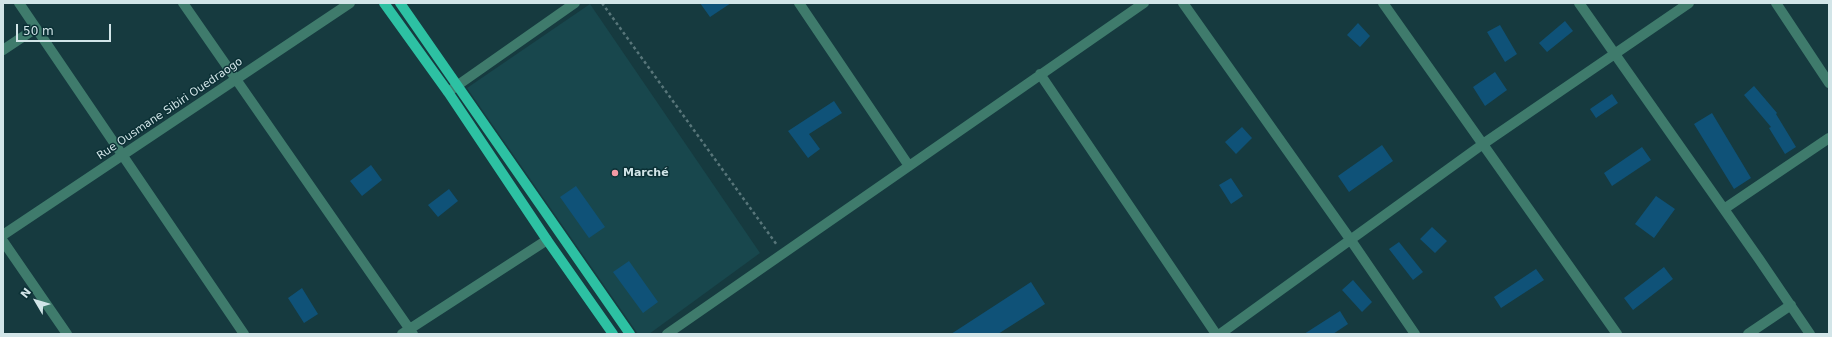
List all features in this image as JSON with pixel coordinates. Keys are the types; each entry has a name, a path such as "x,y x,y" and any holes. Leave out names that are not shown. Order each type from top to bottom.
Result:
{"main road":[{"path":"384,3 448,92 547,240 613,334"},
{"path":"400,3 630,334"}],"street":[{"path":"19,3 244,334"},
{"path":"183,3 408,332 547,240"},
{"name":"Rue Ousmane Sibiri Ouedraogo","path":"3,235 350,3"},
{"path":"448,92 575,3"},
{"path":"799,3 909,166"},
{"path":"668,334 1144,3"},
{"path":"1183,3 1350,239 1415,334"},
{"path":"1382,3 1617,334"},
{"path":"1579,3 1810,334"},
{"path":"1220,334 1482,144 1689,3"},
{"path":"1776,3 1829,83"},
{"path":"3,50 36,28"},
{"path":"1040,74 1216,334"},
{"path":"1724,209 1829,138"},
{"path":"3,241 67,334"},
{"path":"1748,334 1791,305"}],"path":[{"path":"602,3 783,253"}],"shaded area":[{"path":"590,4 760,253 649,334 638,334 467,88"}],"building":[{"path":"700,3 731,3 710,17"},
{"path":"1565,21 1573,31 1547,52 1539,43"},
{"path":"1358,23 1370,36 1360,47 1347,35"},
{"path":"1500,25 1517,54 1505,62 1487,32"},
{"path":"1495,72 1507,90 1485,106 1473,87"},
{"path":"1754,86 1777,113 1776,114 1796,147 1785,154 1769,128 1771,127 1744,95"},
{"path":"1612,94 1618,103 1596,118 1590,109"},
{"path":"834,101 842,113 809,134 820,149 808,158 788,131"},
{"path":"1712,113 1751,178 1734,189 1694,124"},
{"path":"1242,127 1252,138 1236,154 1225,142"},
{"path":"1382,145 1393,161 1349,192 1338,176"},
{"path":"1642,147 1651,160 1612,186 1604,173"},
{"path":"371,165 382,180 362,196 350,181"},
{"path":"1231,178 1243,196 1231,204 1219,185"},
{"path":"576,186 605,227 589,238 560,197"},
{"path":"449,189 458,201 438,217 428,205"},
{"path":"1656,196 1675,209 1654,238 1635,224"},
{"path":"1432,227 1447,241 1435,253 1420,239"},
{"path":"1399,242 1423,272 1413,280 1389,249"},
{"path":"629,261 658,302 643,313 613,272"},
{"path":"1664,267 1673,279 1633,310 1624,298"},
{"path":"1536,269 1544,280 1501,308 1494,297"},
{"path":"1353,280 1372,302 1362,312 1342,290"},
{"path":"1031,282 1045,304 998,334 951,334"},
{"path":"302,288 318,314 304,323 288,298"},
{"path":"1340,311 1348,324 1333,334 1304,334"}],"place":[{"name":"Marché","path":"615,173"}]}
